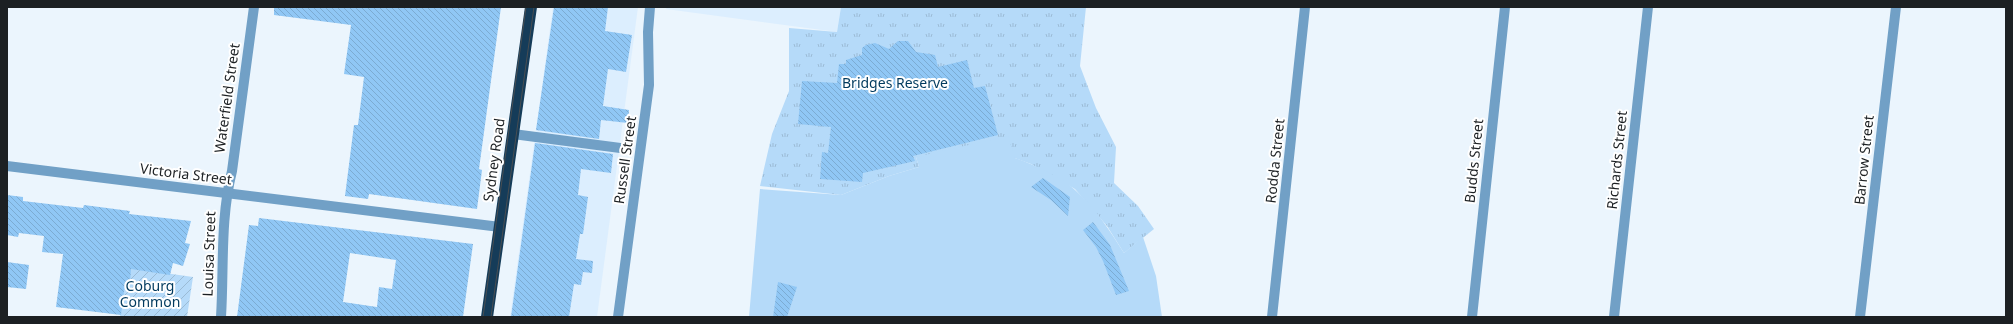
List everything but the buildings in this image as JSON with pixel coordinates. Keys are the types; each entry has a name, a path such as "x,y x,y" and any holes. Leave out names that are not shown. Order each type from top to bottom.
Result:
{"highway":[{"name":"Sydney Road","path":"487,317 531,7"}],"street":[{"name":"Waterfield Street","path":"226,192 232,171 254,7"},
{"name":"Russell Street","path":"618,317 649,85 648,32 650,7"},
{"name":"Rodda Street","path":"1272,317 1305,7"},
{"name":"Budds Street","path":"1472,317 1505,7"},
{"name":"Richards Street","path":"1614,317 1648,7"},
{"name":"Barrow Street","path":"1860,317 1896,7"},
{"path":"513,134 628,149"},
{"name":"Victoria Street","path":"7,166 500,227"},
{"name":"Louisa Street","path":"221,317 223,232 226,192"}],"shaded area":[{"path":"553,7 638,7 597,317 510,317"},
{"path":"667,7 841,7 837,32 666,9"}],"green space":[{"name":"Bridges Reserve","path":"841,7 1086,7 1080,66 1096,108 1116,147 1114,183 1138,206 1154,229 1124,253 1107,226 1075,189 1031,164 1015,158 916,157 919,167 889,176 841,195 760,186 772,134 789,91 789,28 837,32"},
{"path":"1008,136 1015,158 1054,176 1075,190 1096,212 1124,253 1143,237 1156,276 1162,317 749,317 760,189 841,195 889,176 919,167 916,157"},
{"name":"Coburg Common","path":"130,268 193,277 187,317 120,317 123,292 122,283 129,284"}],"tram line":[{"path":"483,317 526,7"},
{"path":"491,317 534,7"}]}
